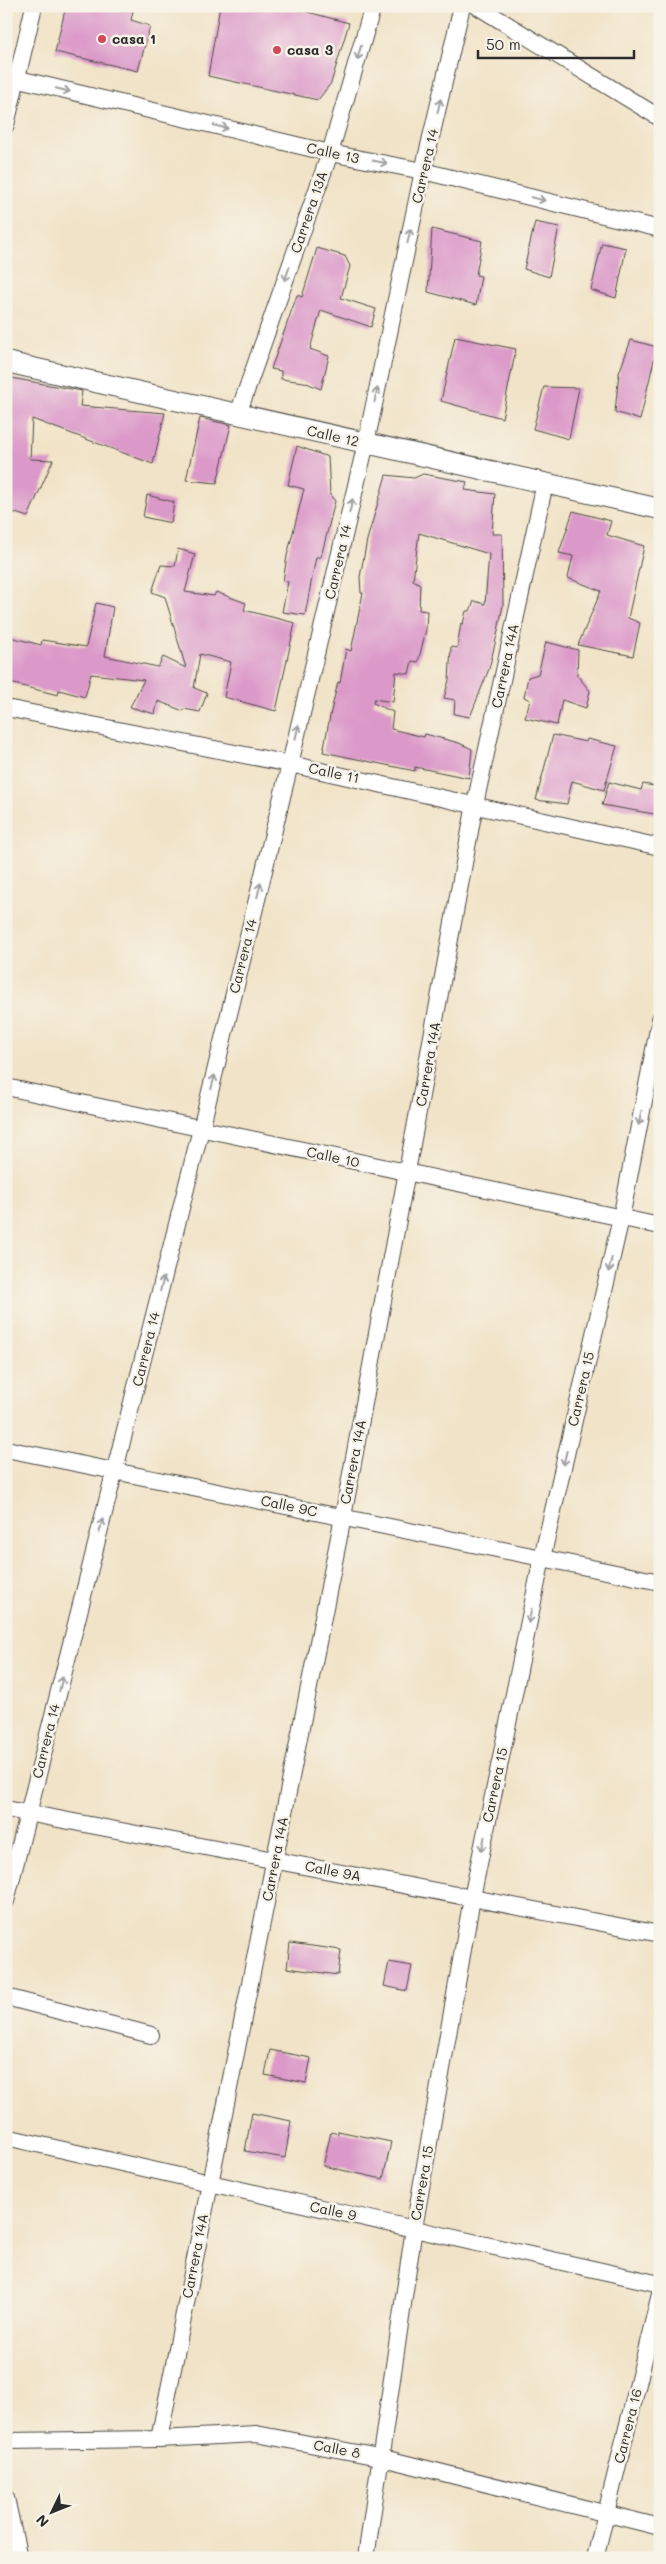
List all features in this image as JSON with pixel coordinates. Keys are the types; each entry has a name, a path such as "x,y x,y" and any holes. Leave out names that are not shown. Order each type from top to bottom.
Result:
{"street":[{"path":"6,125 11,77 34,6"},
{"name":"Carrera 13A","path":"238,414 330,153 373,6"},
{"name":"Carrera 14","path":"6,1901 201,1129 290,764 366,443 423,171 462,6"},
{"path":"477,6 660,118"},
{"name":"Calle 13","path":"11,77 330,153 423,171 660,229"},
{"name":"Calle 12","path":"6,362 660,509"},
{"name":"Carrera 14A","path":"159,2439 343,1517 475,804 545,483"},
{"name":"Calle 11","path":"6,708 290,764 660,847"},
{"name":"Carrera 15","path":"366,2558 379,2458 414,2228 472,1898 542,1558 621,1218 660,1019"},
{"name":"Calle 10","path":"6,1087 660,1226"},
{"name":"Calle 9C","path":"6,1450 115,1470 660,1582"},
{"name":"Calle 9A","path":"6,1808 660,1934"},
{"path":"6,1997 151,2035"},
{"name":"Calle 9","path":"6,2137 210,2185 414,2228 660,2284"},
{"name":"Carrera 16","path":"596,2558 660,2294"},
{"name":"Calle 8","path":"6,2441 159,2439 256,2434 379,2458 660,2527"},
{"path":"6,2498 19,2558"}],"building":[{"name":"casa 1","path":"66,6 134,6 131,20 150,26 138,71 55,52"},
{"name":"casa 3","path":"220,6 285,6 349,23 331,83 318,100 208,76"},
{"path":"535,222 559,227 549,277 524,269"},
{"path":"432,229 482,241 476,275 481,276 476,305 428,292"},
{"path":"602,243 626,248 616,298 591,290"},
{"path":"317,248 345,256 350,266 341,298 376,309 371,327 321,310 310,349 329,356 321,389 304,382 281,379 281,371 271,369 297,295 302,297"},
{"path":"455,337 516,349 502,418 441,401"},
{"path":"631,340 657,347 640,420 615,412 619,373"},
{"path":"6,377 82,391 80,406 165,413 153,464 32,419 30,459 53,460 28,517 6,510"},
{"path":"544,387 579,388 569,439 533,429"},
{"path":"200,418 231,425 217,483 186,480"},
{"path":"297,446 328,457 330,495 335,501 321,557 316,557 305,615 282,612 288,582 283,581 287,556 304,489 288,485"},
{"path":"423,474 467,482 465,490 495,494 492,534 502,534 503,605 498,631 489,669 470,717 454,714 455,700 444,698 449,680 451,647 457,648 461,623 463,624 466,611 470,611 474,601 485,604 489,554 419,533 413,580 420,584 419,610 427,611 426,630 418,662 412,661 409,674 396,672 393,702 374,699 373,703 393,712 391,729 424,737 425,734 459,743 472,749 469,778 415,767 415,771 323,752 338,682 340,683 346,649 351,651 363,593 361,593 360,577 367,540 386,475 414,478"},
{"path":"147,495 174,502 171,523 143,517"},
{"path":"573,511 611,521 607,535 644,546 628,618 640,623 633,656 578,645 601,591 568,578 573,556 559,553"},
{"path":"178,549 195,554 185,592 214,596 216,592 246,603 244,610 295,623 276,711 224,697 231,662 200,654 194,688 207,693 200,712 184,709 183,711 158,701 155,714 130,707 144,680 91,674 85,697 59,690 58,695 6,682 6,636 41,645 42,640 86,647 96,603 113,607 105,656 158,667 163,657 186,668 165,597 152,592 161,565 175,566"},
{"path":"546,642 578,650 577,675 590,691 586,708 562,700 557,725 525,718 530,700 524,697 528,677 538,674"},
{"path":"553,735 586,742 587,739 617,746 604,790 572,781 567,804 536,800"},
{"path":"609,782 641,790 643,784 660,787 660,815 602,805"},
{"path":"290,1943 341,1950 338,1975 287,1968"},
{"path":"389,1962 412,1966 407,1991 384,1986"},
{"path":"270,2050 311,2058 306,2083 265,2075"},
{"path":"252,2113 291,2121 285,2158 245,2151"},
{"path":"338,2131 391,2142 383,2179 323,2166 331,2132 338,2134"}],"place":[{"name":"casa 1","path":"102,39"},
{"name":"casa 3","path":"277,50"}]}
